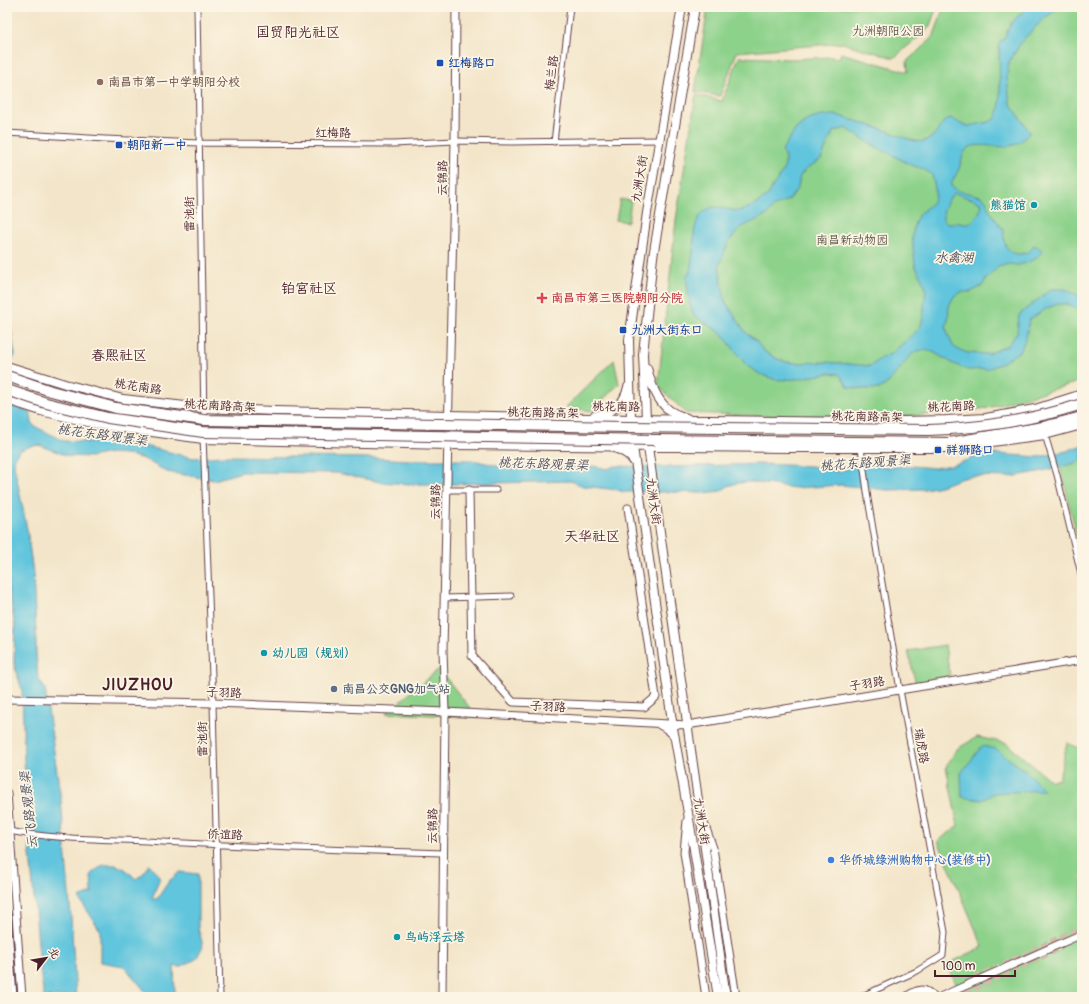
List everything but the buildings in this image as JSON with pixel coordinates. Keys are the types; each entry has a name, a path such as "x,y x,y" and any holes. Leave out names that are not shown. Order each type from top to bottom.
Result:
{"highway":[{"name":"桃花南路高架","path":"7,376 51,391 116,408 204,420 619,427 929,430 958,429 1009,422 1058,412 1082,404"},
{"name":"桃花南路高架","path":"7,390 46,403 108,418 203,436 949,443 1043,427 1082,417"}],"main road":[{"name":"九洲大街","path":"682,7 658,140 629,340 631,419 635,464 673,724 718,997"},
{"name":"九洲大街","path":"695,7 653,257 643,354 645,419 654,495 726,997"},
{"path":"582,418 613,410 619,406 625,398 628,388 629,340"},
{"path":"643,354 651,384 659,398 670,411 692,420"},
{"name":"桃花南路","path":"7,366 65,384 122,399 203,408 448,416 860,422 946,420 986,418 1034,409 1082,394"},
{"path":"24,405 27,372"},
{"path":"7,400 41,411 101,425 203,436 448,448 610,446 947,448 1045,435 1082,425"},
{"path":"610,446 621,450 630,456 635,464"},
{"path":"907,997 914,992 923,990 928,992 933,997"}],"street":[{"name":"雷池街","path":"197,7 204,420"},
{"name":"云锦路","path":"442,997 445,712 443,650 455,141 456,7"},
{"name":"梅兰路","path":"554,142 570,7"},
{"name":"红梅路","path":"7,133 105,139 199,142 393,144 455,141 554,142 658,140"},
{"path":"1045,435 1082,578"},
{"name":"雷池街","path":"203,436 213,703 220,997"},
{"name":"瑞虎路","path":"860,997 917,971 943,955 945,932 900,690 868,499 861,448"},
{"path":"447,489 496,490"},
{"path":"469,490 472,656 514,702 644,707 656,697 628,508"},
{"path":"445,598 511,596"},
{"name":"子羽路","path":"7,699 213,703 445,712 687,725 1082,660"},
{"path":"658,724 675,736"},
{"path":"7,793 8,831 22,997"},
{"path":"700,812 713,848 736,997"},
{"path":"688,813 684,852 706,997"},
{"name":"侨谊路","path":"8,831 62,837 216,845 443,853"},
{"path":"7,916 13,997"},
{"path":"940,997 1082,934"}],"green space":[{"name":"九洲朝阳公园","path":"708,7 937,7 929,28 894,58 842,43 737,52 720,96 695,92"},
{"name":"南昌新动物园","path":"944,7 1082,7 1082,381 988,408 912,416 767,416 686,413 658,386 676,220 696,95 722,101 739,57 792,59 839,58 841,53 908,72 907,61 934,35"},
{"path":"620,199 631,201 628,222 616,220"},
{"path":"614,360 619,384 591,411 566,407"},
{"path":"1082,454 1082,557 1059,462"},
{"path":"945,645 950,676 916,685 908,651"},
{"path":"439,669 477,717 386,713"},
{"path":"977,737 1006,743 1051,781 1059,779 1067,743 1082,749 1082,997 962,997 947,964 983,947 938,841 958,826 946,767 957,749"}],"water":[{"name":"水禽湖","path":"1062,7 1044,18 1022,41 1009,62 1007,77 1010,103 1030,132 1021,141 1010,146 979,145 968,148 964,153 959,169 951,186 959,191 980,196 986,200 989,210 1004,231 1006,246 1011,252 1019,254 1026,253 1030,251 1034,245 1042,250 1042,252 1035,259 1026,263 1018,265 1009,264 998,267 986,279 982,286 971,292 962,292 954,296 949,306 948,321 946,324 947,332 953,346 957,349 968,353 988,354 1008,345 1017,333 1019,315 1051,289 1065,289 1077,295 1082,300 1082,314 1073,306 1064,304 1058,304 1043,311 1029,320 1026,337 1021,350 1002,363 987,369 968,370 933,352 924,350 918,351 912,354 888,383 879,389 849,387 839,374 830,373 797,379 776,380 760,374 746,365 722,334 693,315 689,300 686,277 690,272 696,224 701,215 705,211 714,207 739,211 743,210 766,197 784,170 785,161 782,150 798,127 812,119 822,116 837,115 921,142 932,137 946,119 951,118 968,126 989,122 995,119 999,110 1000,99 999,43 1005,37 1011,23 1027,8","holes":["845,128 875,146 911,165 924,169 932,175 935,188 935,197 932,203 919,214 915,222 912,237 915,265 926,288 923,318 920,328 891,354 881,358 871,366 827,362 786,362 775,358 764,351 755,340 746,333 725,301 719,266 729,241 742,227 767,215 773,207 790,199 798,187 800,176 805,170 821,159 833,132","954,193 982,204 980,211 974,220 968,224 947,223 943,220 946,205"]},
{"path":"7,321 10,323 15,355 10,362 7,360"},
{"name":"云飞路观景渠","path":"7,404 30,412 34,426 64,441 117,441 193,458 224,456 472,460 513,469 528,464 537,468 545,464 556,467 568,465 579,467 593,466 607,469 615,466 670,467 759,464 811,466 840,472 852,466 869,464 886,467 912,466 934,468 953,465 982,455 996,454 1039,457 1067,451 1082,445 1082,460 1072,464 1010,477 972,476 941,486 924,489 887,490 841,485 796,488 750,482 737,483 728,486 721,491 703,493 623,492 618,490 583,486 571,481 411,484 380,482 337,473 242,472 214,480 167,472 144,459 126,454 110,453 90,457 68,456 39,445 28,447 19,451 15,457 14,465 27,529 33,573 38,678 45,689 61,800 76,997 44,997 28,831 22,690 14,664 15,626 8,587"},
{"path":"982,746 996,749 1029,774 1044,790 994,793 982,800 962,797 961,773"},
{"path":"149,864 160,877 152,899 157,899 169,881 180,872 198,874 198,927 203,946 196,959 180,967 174,966 175,997 150,997 124,966 100,962 100,930 79,898 92,893 91,874 103,865 116,865 125,869 136,879 143,874"}],"tunnel":[{"path":"975,978 1082,928"},
{"path":"955,997 1061,947"}],"place":[{"name":"红梅路口","path":"440,63"},
{"name":"南昌市第一中学朝阳分校","path":"100,82"},
{"name":"朝阳新一中","path":"119,145"},
{"name":"熊猫馆","path":"1034,205"},
{"name":"南昌市第三医院朝阳分院","path":"542,298"},
{"name":"九洲大街东口","path":"623,330"},
{"name":"祥狮路口","path":"938,450"},
{"name":"幼儿园（规划）","path":"264,653"},
{"name":"南昌公交GNG加气站","path":"334,689"},
{"name":"华侨城绿洲购物中心(装修中)","path":"831,860"},
{"name":"鸟屿浮云塔","path":"397,937"}],"district":[{"name":"国贸阳光社区","path":"298,32"},
{"name":"铂宫社区","path":"309,288"},
{"name":"春熙社区","path":"119,355"},
{"name":"天华社区","path":"592,536"},
{"name":"JIUZHOU","path":"138,685"}],"water label":[{"name":"桃花东路观景渠","path":"102,435"},
{"name":"桃花东路观景渠","path":"865,463"},
{"name":"桃花东路观景渠","path":"543,464"}]}
